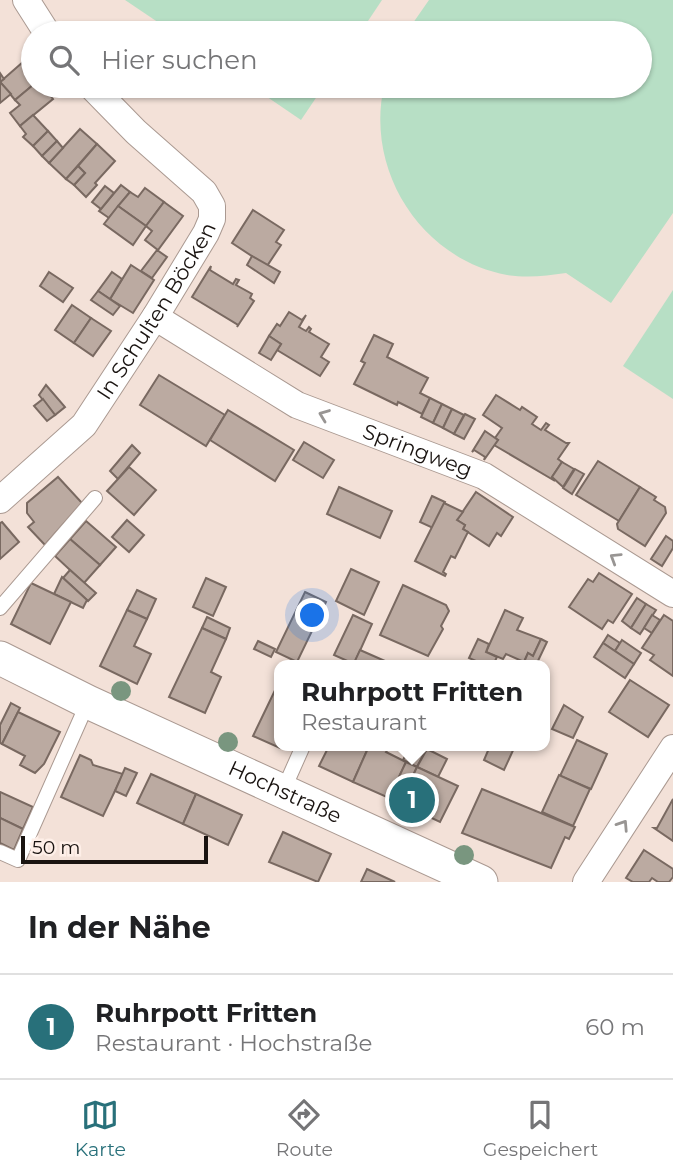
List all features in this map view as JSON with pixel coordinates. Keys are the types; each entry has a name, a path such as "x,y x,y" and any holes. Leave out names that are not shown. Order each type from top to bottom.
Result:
{"street":[{"path":"26,0 39,21"},
{"name":"In Schulten Böcken","path":"0,500 84,425 155,317 212,219 212,206 204,192 102,98"},
{"name":"Springweg","path":"155,317 297,405 484,477 673,594"},
{"name":"Hochstraße","path":"0,658 88,702 481,882"},
{"path":"586,882 673,748"}],"lane":[{"path":"0,608 95,498"},
{"path":"0,852 18,860 88,702"},
{"path":"283,791 301,751"}],"green space":[{"path":"125,0 382,0 368,21 156,21"},
{"path":"429,0 673,0 673,213 611,303 566,273 507,275 476,266 449,251 425,231 406,206 392,179 383,149 380,118 382,98 652,98 652,21 414,21"},
{"path":"269,98 316,98 301,120"},
{"path":"673,290 673,399 623,366"}],"building":[{"path":"21,64 21,95 15,100 0,82"},
{"path":"0,82 11,94 0,103"},
{"path":"21,95 21,98 53,99 20,126 10,113 20,105 15,100"},
{"path":"33,115 48,131 33,146 23,137 26,134 20,126"},
{"path":"80,129 97,144 66,179 49,163"},
{"path":"48,131 57,141 42,156 33,146"},
{"path":"57,141 63,148 49,163 42,156"},
{"path":"97,144 115,161 86,197 74,185 85,173 78,166"},
{"path":"78,166 85,173 74,185 66,179"},
{"path":"121,185 130,192 109,218 99,211"},
{"path":"105,186 114,193 101,209 92,202"},
{"path":"145,188 164,202 146,226 118,206 130,192 138,197"},
{"path":"164,202 183,216 158,250 145,240 152,231 146,226"},
{"path":"118,206 146,226 133,245 104,224"},
{"path":"253,210 284,230 276,242 281,245 267,266 232,243"},
{"path":"157,250 167,257 152,278 141,271"},
{"path":"252,256 280,272 274,283 247,265"},
{"path":"131,265 154,280 133,313 110,299"},
{"path":"211,266 210,270 233,284 236,279 239,280 236,285 252,294 250,298 254,301 237,327 238,325 192,297"},
{"path":"49,272 73,288 63,302 40,286"},
{"path":"112,272 122,279 110,299 98,291"},
{"path":"98,291 120,306 113,315 91,300"},
{"path":"72,305 91,318 74,343 55,330"},
{"path":"289,312 302,320 306,315 299,327 306,331 309,327 309,332 329,344 321,357 329,362 320,376 277,350 281,344 269,336"},
{"path":"91,318 111,331 93,356 74,343"},
{"path":"374,335 393,344 387,357 428,378 420,393 430,398 422,414 354,384 365,363 361,361"},
{"path":"269,336 281,344 271,360 259,353"},
{"path":"159,375 225,415 206,446 140,405"},
{"path":"46,385 65,407 55,415 39,395"},
{"path":"496,395 537,417 532,424 541,430 546,423 549,425 545,430 569,443 558,459 562,462 552,477 555,481 494,445 502,428 483,415"},
{"path":"430,398 442,404 433,423 421,417"},
{"path":"43,399 55,415 47,421 34,406"},
{"path":"442,404 452,409 443,428 433,423"},
{"path":"452,409 464,415 454,434 443,428"},
{"path":"228,410 294,450 275,481 210,440"},
{"path":"465,414 475,419 464,439 454,434"},
{"path":"485,431 498,440 484,460 485,457 474,450 472,452"},
{"path":"304,442 334,460 323,478 293,460"},
{"path":"132,445 140,453 118,479 110,471"},
{"path":"598,461 640,487 619,521 576,495"},
{"path":"562,462 574,469 563,487 552,477"},
{"path":"129,467 156,490 134,515 107,491"},
{"path":"575,469 584,474 572,494 563,488"},
{"path":"58,477 82,503 45,545 28,527 34,522 27,513 27,503"},
{"path":"339,487 392,511 380,538 327,514"},
{"path":"640,487 656,497 654,500 665,507 666,513 645,546 618,529 617,524"},
{"path":"476,492 513,517 501,536 497,533 489,546 463,529 465,525 457,520"},
{"path":"432,496 445,502 433,528 420,522"},
{"path":"444,503 463,512 457,520 465,525 463,529 468,532 455,558 451,556 443,572 445,576 415,561"},
{"path":"127,520 144,535 129,552 112,537"},
{"path":"86,521 116,547 100,565 70,539"},
{"path":"2,522 19,542 0,559 0,523"},
{"path":"666,536 673,541 673,548 662,566 651,559"},
{"path":"70,539 100,565 84,583 55,556"},
{"path":"351,569 379,582 364,615 336,601"},
{"path":"70,570 96,593 88,601 63,578"},
{"path":"599,573 632,594 613,623 608,620 602,629 569,607 588,579 593,582"},
{"path":"62,577 87,600 83,608 54,594"},
{"path":"206,578 226,587 213,616 193,607"},
{"path":"31,583 71,602 50,644 11,624"},
{"path":"403,585 446,605 449,611 441,626 443,629 428,656 380,635"},
{"path":"137,590 156,599 147,619 127,610"},
{"path":"305,592 326,602 298,660 276,652"},
{"path":"637,598 646,604 631,628 622,621"},
{"path":"646,604 656,610 640,634 631,628"},
{"path":"127,610 147,619 134,646 151,654 137,684 100,666"},
{"path":"505,610 523,618 517,630 541,639 533,656 528,653 525,660 506,654 503,659 486,652"},
{"path":"353,615 372,624 356,660 345,660 334,655"},
{"path":"652,615 660,620 652,633 644,628"},
{"path":"664,615 673,621 673,676 650,660 654,655 642,648"},
{"path":"207,617 230,628 226,639 202,628"},
{"path":"202,628 226,639 211,672 221,677 205,713 169,697"},
{"path":"608,635 620,643 615,651 603,643"},
{"path":"478,639 489,644 486,652 497,657 496,660 469,658"},
{"path":"541,639 547,642 538,660 525,660 528,653 533,656"},
{"path":"622,640 641,653 634,664 615,651"},
{"path":"258,641 275,649 271,657 254,649"},
{"path":"603,643 634,664 625,678 594,657"},
{"path":"360,650 383,660 355,660"},
{"path":"630,680 669,705 648,737 609,712"},
{"path":"274,692 274,745 253,736"},
{"path":"11,703 20,708 2,744 0,725"},
{"path":"564,705 583,717 573,738 552,729"},
{"path":"18,712 60,732 44,764 35,773 20,765 25,756 2,744"},
{"path":"577,740 607,754 591,789 560,776"},
{"path":"326,751 367,751 353,782 319,766"},
{"path":"367,751 387,751 406,762 389,798 353,782"},
{"path":"408,751 425,751 417,767 403,760"},
{"path":"426,751 447,759 438,777 417,767"},
{"path":"488,751 513,751 504,770 484,760"},
{"path":"80,755 91,760 93,765 123,774 103,816 61,797"},
{"path":"406,762 417,767 400,803 389,798"},
{"path":"417,767 458,786 440,822 400,803"},
{"path":"125,768 137,773 126,796 115,791"},
{"path":"151,774 196,794 183,824 137,803"},
{"path":"559,775 590,789 573,826 542,812"},
{"path":"482,789 575,827 569,839 565,837 551,868 462,833"},
{"path":"0,792 33,807 23,829 0,818"},
{"path":"196,794 242,815 228,845 183,824"},
{"path":"673,799 673,841 654,828 657,828"},
{"path":"0,818 23,829 14,850 0,843"},
{"path":"283,832 331,854 318,882 269,862"},
{"path":"644,850 673,869 673,877 669,882 658,882 652,878 649,882 633,882 626,878"},
{"path":"367,869 395,882 361,882"}],"place":[{"name":"Ruhrpott Fritten","path":"412,800"}]}
